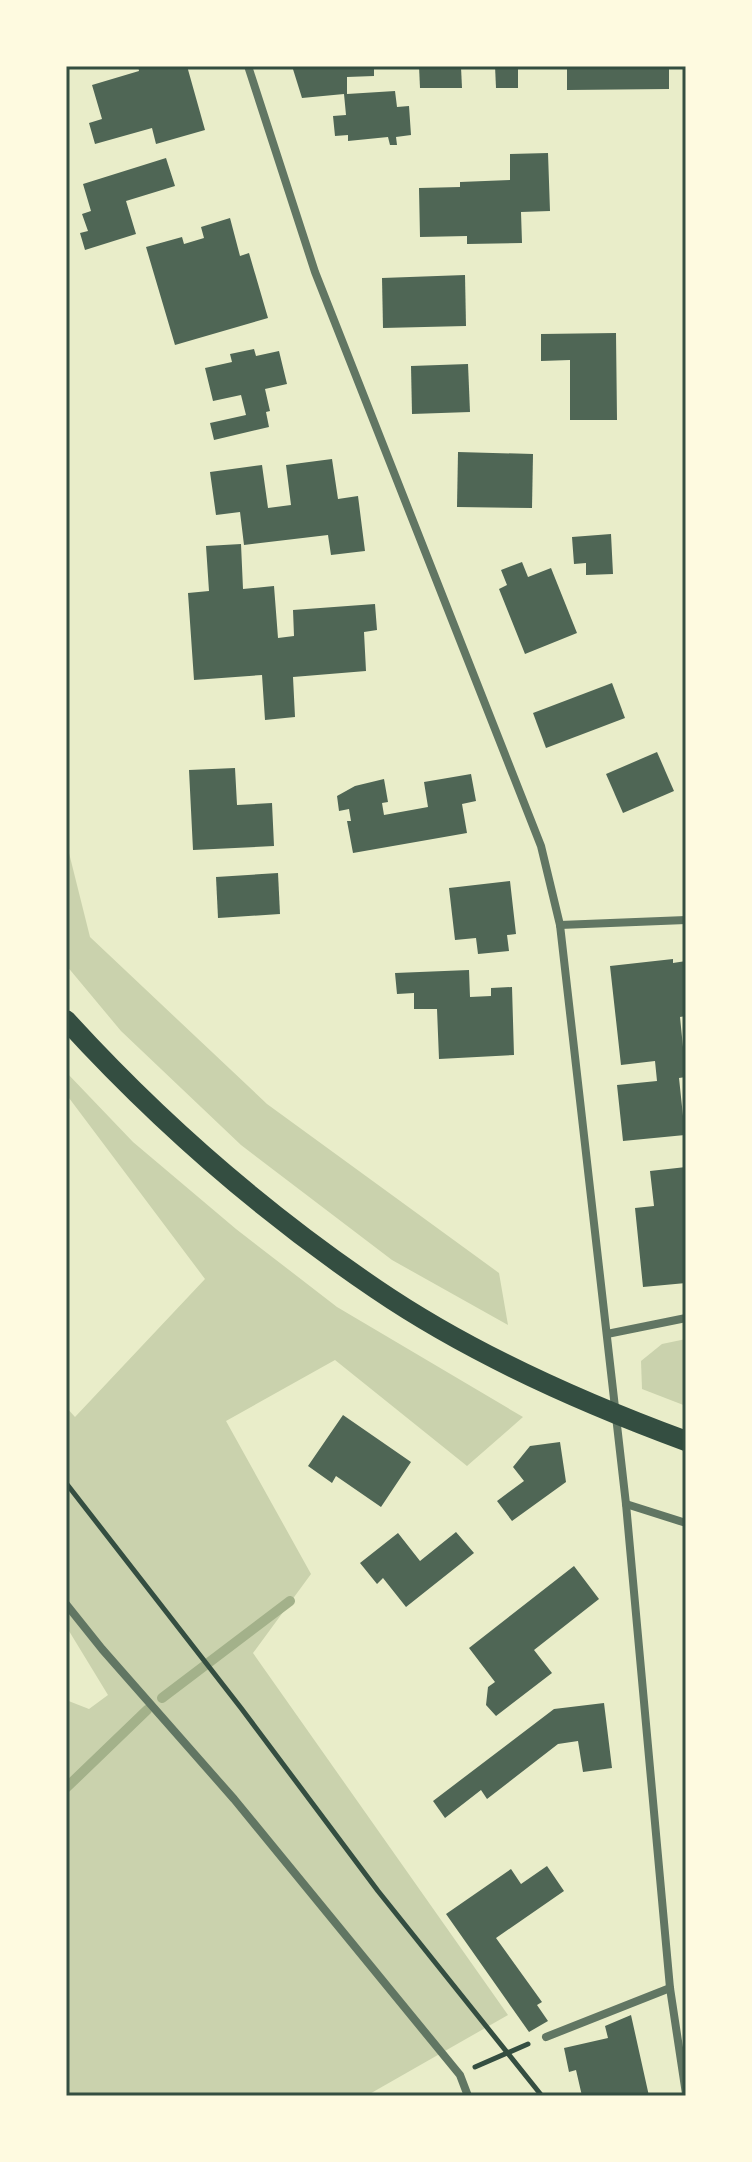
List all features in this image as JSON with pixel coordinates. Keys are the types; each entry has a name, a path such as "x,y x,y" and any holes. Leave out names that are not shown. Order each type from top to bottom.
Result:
{"main road":[{"path":"66,1020 125,1083 245,1193 378,1290 454,1336 551,1385 686,1441"}],"street":[{"path":"248,66 315,272 541,846 560,925 626,1504 670,1988 686,2094"},
{"path":"560,925 686,920"},
{"path":"607,1334 686,1318"},
{"path":"626,1504 686,1523"},
{"path":"66,1604 264,1835 460,2075 468,2096"},
{"path":"546,2037 670,1988"}],"path":[{"path":"66,1483 378,1891 542,2096"},
{"path":"492,2058 515,2049"}],"green space":[{"path":"66,841 90,937 267,1104 499,1273 508,1325 392,1260 241,1145 121,1031 66,965"},
{"path":"66,1072 133,1142 236,1229 337,1307 523,1417 467,1466 335,1360 226,1421 311,1574 253,1653 508,2015 366,2096 66,2096 66,1700 89,1709 108,1695 66,1630 66,1407 75,1417 205,1279 66,1094"},
{"path":"686,1339 686,1406 642,1389 641,1361 662,1344"}],"building":[{"path":"138,66 187,66 205,130 156,144 152,128 95,144 89,123 102,119 92,85 139,71"},
{"path":"292,66 374,66 374,76 347,77 347,94 395,91 397,107 409,106 411,135 396,137 397,145 390,145 388,137 348,141 348,135 335,136 333,116 346,115 344,94 302,98"},
{"path":"419,66 461,67 462,88 420,88"},
{"path":"495,66 518,66 518,88 496,88"},
{"path":"567,66 669,66 669,89 567,90"},
{"path":"548,153 550,211 521,212 522,243 467,244 467,236 420,237 419,188 460,187 460,182 510,180 510,154"},
{"path":"166,158 175,186 126,201 136,234 85,250 80,233 88,231 82,214 91,211 83,184"},
{"path":"230,218 240,256 249,253 268,318 175,345 146,247 182,237 184,244 204,238 201,227"},
{"path":"465,275 466,326 383,328 382,278"},
{"path":"616,333 617,420 570,420 570,360 541,361 541,334"},
{"path":"254,349 256,356 279,351 287,384 265,389 270,411 266,412 269,427 214,440 210,423 246,415 241,395 213,401 205,368 232,362 230,354"},
{"path":"468,364 470,412 412,414 411,366"},
{"path":"458,452 533,454 532,508 457,507"},
{"path":"332,459 338,499 358,496 365,551 331,555 328,535 244,545 240,512 216,515 210,472 262,465 268,508 291,505 286,465"},
{"path":"611,534 613,574 586,575 586,563 574,564 572,537"},
{"path":"241,544 243,589 274,586 278,638 294,636 293,610 375,604 377,630 364,632 366,671 293,677 295,717 265,720 262,675 194,680 188,593 209,591 206,546"},
{"path":"522,562 528,577 551,568 577,633 525,654 499,589 507,585 501,570"},
{"path":"612,683 625,718 546,748 533,713"},
{"path":"657,752 674,791 623,813 606,774"},
{"path":"235,768 237,805 272,803 274,846 193,850 189,770"},
{"path":"471,774 476,801 462,804 467,833 353,853 347,821 351,821 349,809 339,811 337,796 355,786 384,779 388,802 382,803 384,815 428,807 424,782"},
{"path":"278,873 280,914 218,918 216,877"},
{"path":"510,881 516,934 507,935 509,951 478,954 476,938 455,940 449,888"},
{"path":"673,959 673,963 686,961 686,1016 680,1017 686,1077 679,1078 685,1135 623,1141 617,1085 657,1081 655,1061 621,1065 610,966"},
{"path":"469,970 470,997 491,996 491,988 512,987 514,1055 439,1059 437,1009 414,1009 414,993 397,994 395,973"},
{"path":"686,1167 686,1283 643,1287 635,1208 654,1206 650,1171"},
{"path":"343,1415 411,1462 381,1507 336,1476 332,1483 308,1466"},
{"path":"560,1442 566,1482 512,1521 497,1501 524,1481 513,1467 530,1446"},
{"path":"456,1532 474,1553 406,1607 383,1578 377,1584 360,1563 398,1533 420,1561"},
{"path":"574,1566 599,1599 534,1650 552,1673 496,1716 486,1705 488,1687 495,1682 469,1648"},
{"path":"604,1703 612,1768 583,1772 578,1741 558,1744 487,1799 481,1790 445,1818 433,1801 554,1709"},
{"path":"547,1866 564,1891 496,1938 542,2002 537,2005 548,2021 529,2032 446,1914 511,1869 521,1884"},
{"path":"631,2015 649,2096 582,2096 576,2070 569,2072 564,2048 608,2038 605,2026"}],"waterway":[{"path":"162,1698 290,1601"},
{"path":"66,1788 147,1710"}]}
